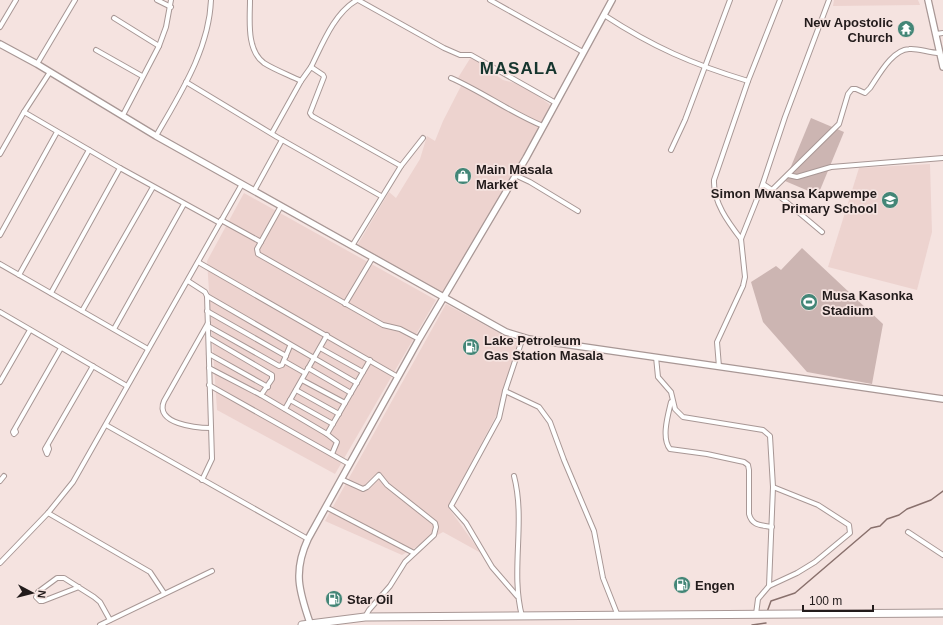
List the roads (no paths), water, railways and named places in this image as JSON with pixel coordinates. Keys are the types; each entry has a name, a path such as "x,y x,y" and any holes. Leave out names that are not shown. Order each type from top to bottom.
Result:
{"highway":[{"path":"302,625 365,617 756,614 832,615 943,613"}],"street":[{"path":"0,27 16,0"},
{"path":"37,64 74,0"},
{"path":"156,0 171,7"},
{"path":"123,115 158,46 171,7 171,0"},
{"path":"156,136 186,82 203,41 211,0"},
{"path":"250,0 252,40 254,50 259,58 265,63 301,81"},
{"path":"272,133 301,81 311,68 339,16 351,3 357,0 444,48 460,55 471,55 556,103"},
{"path":"491,0 583,52"},
{"path":"310,623 299,587 298,572 300,558 308,539 419,340 516,175 604,16 610,0"},
{"path":"671,150 685,120 730,0"},
{"path":"741,239 728,222 716,197 714,180 748,81 780,0"},
{"path":"719,367 717,342 743,286 745,277 741,239 829,0"},
{"path":"928,0 943,67"},
{"path":"604,16 641,39 704,67 748,81"},
{"path":"114,18 158,46"},
{"path":"936,34 943,33"},
{"path":"0,44 37,64 156,136 506,332 523,337 943,399"},
{"path":"772,190 839,124 848,94 852,89 865,92 870,88 896,54 908,48 929,53 940,53"},
{"path":"96,50 142,76"},
{"path":"311,68 324,77 312,105 310,113 312,116 401,166"},
{"path":"0,154 24,112 50,72"},
{"path":"451,78 467,85 501,106 543,126"},
{"path":"186,82 282,140 381,196"},
{"path":"24,112 153,187 261,242"},
{"path":"0,235 57,132"},
{"path":"352,246 381,196 401,166 423,138"},
{"path":"254,191 282,140"},
{"path":"18,275 89,150"},
{"path":"788,175 797,177 838,166 943,158"},
{"path":"51,293 120,168"},
{"path":"516,175 578,211"},
{"path":"0,563 48,513 73,482 242,184"},
{"path":"762,184 772,190 822,232"},
{"path":"82,311 153,187"},
{"path":"114,329 184,204"},
{"path":"281,206 261,242 257,252 260,256 383,325 400,329 419,340"},
{"path":"345,304 373,258"},
{"path":"198,262 398,377"},
{"path":"0,264 148,349"},
{"path":"188,280 206,292 207,296 212,459 202,480"},
{"path":"207,296 290,346 357,383"},
{"path":"207,311 286,356"},
{"path":"0,312 128,386"},
{"path":"208,325 276,365 280,366 284,361 290,346"},
{"path":"208,325 162,406 167,416 184,425 193,428 211,428"},
{"path":"0,382 30,330"},
{"path":"285,409 327,335"},
{"path":"517,596 492,567 466,523 450,506 499,418 505,390 523,337"},
{"path":"208,338 272,375 272,379 268,387 261,396"},
{"path":"15,430 61,348"},
{"path":"320,348 364,372"},
{"path":"209,354 268,387"},
{"path":"656,357 658,377 671,392 667,428 668,446 670,449 707,454 744,462 748,465 750,520 756,525 772,527"},
{"path":"327,434 370,360"},
{"path":"284,361 305,373"},
{"path":"48,446 93,366"},
{"path":"209,368 285,409 327,434 337,443 332,454"},
{"path":"308,368 351,393"},
{"path":"302,380 345,403"},
{"path":"209,385 349,464"},
{"path":"296,390 339,414"},
{"path":"505,390 539,407 550,422 564,460 594,531 603,578 618,616"},
{"path":"290,400 333,424"},
{"path":"671,402 678,414 683,417 763,430 770,436 773,487 769,586"},
{"path":"106,425 308,539"},
{"path":"341,479 363,489 368,487 379,475 387,485 435,523 436,527 434,535 405,562 390,586 369,610 365,617"},
{"path":"0,481 4,476"},
{"path":"514,476 518,498 517,596 522,616"},
{"path":"756,614 758,599 769,586 797,574 815,562 850,533 851,529 849,525 818,504 773,487"},
{"path":"326,507 398,543 414,553"},
{"path":"48,513 150,572 164,594"},
{"path":"908,532 943,555"},
{"path":"100,625 212,571"},
{"path":"79,587 43,601 40,601 36,597 38,592 60,577 79,587 100,602 110,620"}],"waterway":[{"path":"767,612 771,601 795,593 871,528 880,526 887,519 899,515 907,509 931,500 943,491"},
{"path":"752,625 766,623"}],"place":[{"name":"New Apostolic Church","path":"906,29"},
{"name":"Main Masala Market","path":"463,176"},
{"name":"Simon Mwansa Kapwempe Primary School","path":"890,200"},
{"name":"Musa Kasonka Stadium","path":"809,302"},
{"name":"Lake Petroleum Gas Station Masala","path":"471,347"},
{"name":"Engen","path":"682,585"},
{"name":"Star Oil","path":"334,599"}],"district":[{"name":"MASALA","path":"519,68"}]}
